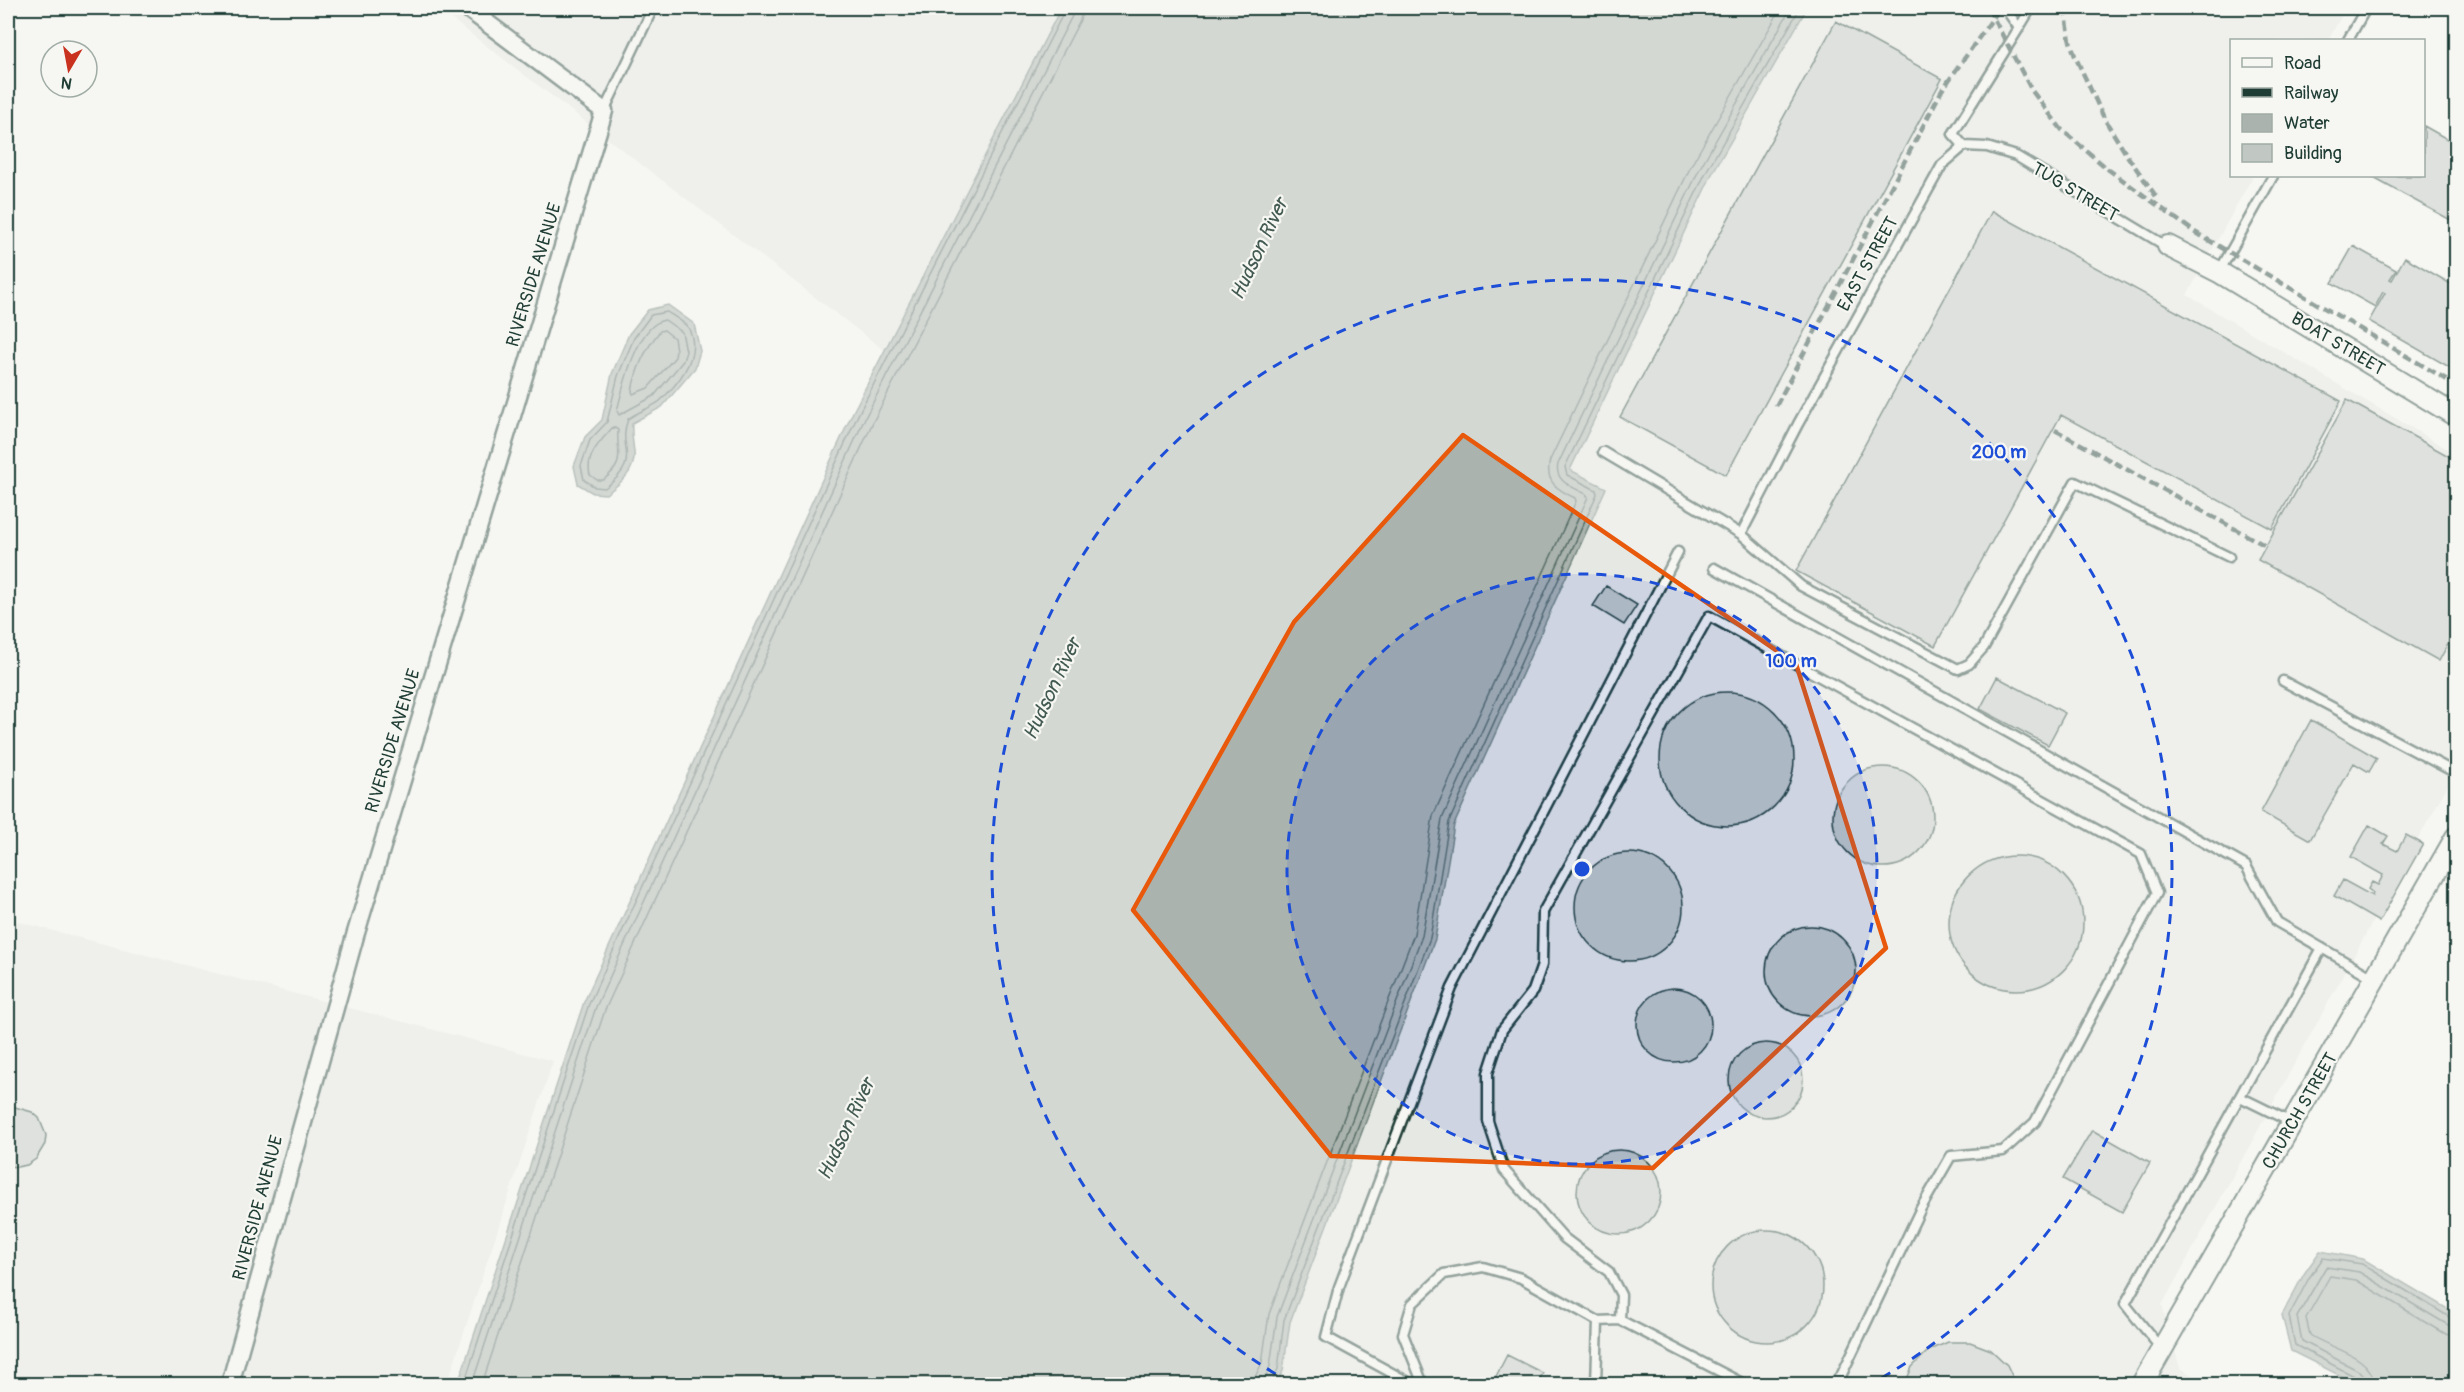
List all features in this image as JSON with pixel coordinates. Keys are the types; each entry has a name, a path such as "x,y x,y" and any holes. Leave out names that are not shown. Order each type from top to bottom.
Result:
{"street":[{"path":"467,8 604,111"},
{"name":"RIVERSIDE AVENUE","path":"230,1384 355,936 604,111"},
{"name":"TUG STREET","path":"2165,244 2219,272"},
{"name":"BOAT STREET","path":"2219,272 2457,417"},
{"name":"CHURCH STREET","path":"2142,1384 2457,837"}],"lane":[{"name":"RIVERSIDE AVENUE","path":"604,111 653,8"},
{"path":"2005,8 2019,28"},
{"path":"1964,146 1953,134 2031,8"},
{"path":"2349,39 2366,8"},
{"name":"TUG STREET","path":"1964,146 1987,147 2016,156 2165,244"},
{"name":"EAST STREET","path":"1741,534 1798,424 1942,165 1964,146"},
{"path":"2219,272 2272,177"},
{"path":"1603,452 1741,534 1801,586 1958,669 1969,664 1984,647 2075,482 2229,557"},
{"path":"1412,1384 1326,1337 1339,1287 1452,988 1678,552"},
{"path":"1714,568 2246,866 2277,922 2375,979"},
{"path":"1620,1320 1621,1295 1609,1272 1564,1238 1504,1170 1488,1121 1488,1073 1502,1030 1533,991 1542,965 1543,912 1709,616 2141,854 2157,893 2035,1122 2003,1152 1951,1156 1922,1208 1842,1374 1833,1384"},
{"path":"2283,681 2457,773"},
{"path":"2162,1351 2126,1304 2322,948"},
{"path":"2240,1097 2293,1123"},
{"path":"1423,1384 1403,1334 1412,1304 1444,1274 1483,1268 1521,1278 1598,1321 1620,1320 1744,1384"},
{"path":"1596,1384 1598,1321"}],"highlighted area":[{"path":"1463,435 1796,664 1886,948 1653,1168 1331,1156 1133,910 1294,622"}],"shaded area":[{"path":"437,8 1061,8 884,350"},
{"path":"1807,8 2346,8 2329,39 2230,39 2230,177 2252,177 2187,295 2456,454 2456,770 2162,1305 2180,1368 2208,1384 1276,1384 1283,1371 1290,1322 1435,939 1454,825 1606,489 1570,470 1712,174"},
{"path":"8,919 553,1061 447,1384 8,1384"}],"water":[{"name":"Hudson River","path":"1061,8 1807,8 1712,174 1570,470 1606,488 1454,825 1435,939 1290,1322 1283,1371 1276,1384 458,1384 584,1002 853,412"},
{"path":"668,305 694,324 700,351 695,368 662,407 632,423 634,459 626,476 606,494 593,493 578,484 574,466 585,437 602,420 612,374 629,334 648,310"},
{"path":"2320,1251 2363,1259 2456,1314 2456,1384 2357,1384 2291,1351 2282,1315 2304,1274"}],"building":[{"path":"1836,21 1942,79 1726,475 1620,417"},
{"path":"2425,127 2456,144 2456,223 2372,177 2425,177"},
{"path":"1992,211 2341,401 2272,529 2061,415 1935,646 1796,571"},
{"path":"2353,246 2396,270 2390,279 2392,280 2405,257 2456,287 2456,371 2369,321 2385,293 2383,292 2375,307 2332,283"},
{"path":"2347,400 2456,460 2456,629 2439,661 2258,560"},
{"path":"1606,586 1637,605 1624,625 1593,606"},
{"path":"1997,677 2065,713 2048,745 1980,709"},
{"path":"1727,692 1753,697 1775,711 1789,733 1794,759 1789,785 1775,807 1753,821 1727,826 1701,821 1679,807 1665,785 1660,759 1665,733 1679,711 1701,697"},
{"path":"2311,720 2377,758 2369,772 2354,763 2310,840 2261,812"},
{"path":"1883,767 1902,771 1918,782 1929,798 1933,817 1929,836 1918,852 1902,863 1883,867 1864,863 1848,852 1837,836 1833,817 1837,798 1848,782 1864,771"},
{"path":"2369,825 2388,836 2383,844 2397,851 2406,835 2423,844 2379,922 2334,896 2343,880 2372,896 2373,893 2368,889 2372,882 2378,885 2383,875 2351,857"},
{"path":"1629,853 1650,857 1667,869 1679,886 1683,907 1679,928 1667,945 1650,957 1629,961 1608,957 1591,945 1579,928 1575,907 1579,886 1591,869 1608,857"},
{"path":"2016,856 2042,861 2063,876 2078,897 2083,923 2078,949 2063,970 2042,985 2016,990 1990,985 1969,970 1954,949 1949,923 1954,897 1969,876 1990,861"},
{"path":"1811,926 1828,929 1843,939 1853,954 1856,971 1853,988 1843,1003 1828,1013 1811,1016 1794,1013 1779,1003 1769,988 1766,971 1769,954 1779,939 1794,929"},
{"path":"1674,988 1688,991 1700,999 1708,1011 1711,1025 1708,1039 1700,1051 1688,1059 1674,1062 1660,1059 1648,1051 1640,1039 1637,1025 1640,1011 1648,999 1660,991"},
{"path":"1766,1043 1780,1046 1792,1054 1800,1066 1803,1080 1800,1094 1792,1106 1780,1114 1766,1117 1752,1114 1740,1106 1732,1094 1729,1080 1732,1066 1740,1054 1752,1046"},
{"path":"15,1107 32,1112 39,1118 46,1135 45,1144 36,1159 27,1165 17,1167 8,1166 8,1109"},
{"path":"2092,1130 2150,1163 2122,1212 2063,1179"},
{"path":"1619,1150 1635,1153 1654,1169 1661,1192 1658,1208 1642,1227 1619,1234 1603,1231 1584,1215 1577,1192 1580,1176 1596,1157"},
{"path":"1767,1230 1789,1234 1807,1246 1819,1264 1823,1286 1819,1308 1807,1326 1789,1338 1767,1342 1745,1338 1727,1326 1715,1308 1711,1286 1715,1264 1727,1246 1745,1234"},
{"path":"1948,1342 1970,1342 1991,1350 2007,1365 2016,1384 1905,1384 1912,1367 1928,1351"},
{"path":"1507,1355 1543,1373 1537,1384 1492,1384"}],"railway":[{"path":"1988,8 2032,91 2062,130 2109,170 2193,231 2456,385"},
{"path":"1776,406 1942,90 2000,8"},
{"path":"2065,8 2070,41 2075,56 2105,120 2158,199"},
{"path":"2055,430 2266,546"}]}
